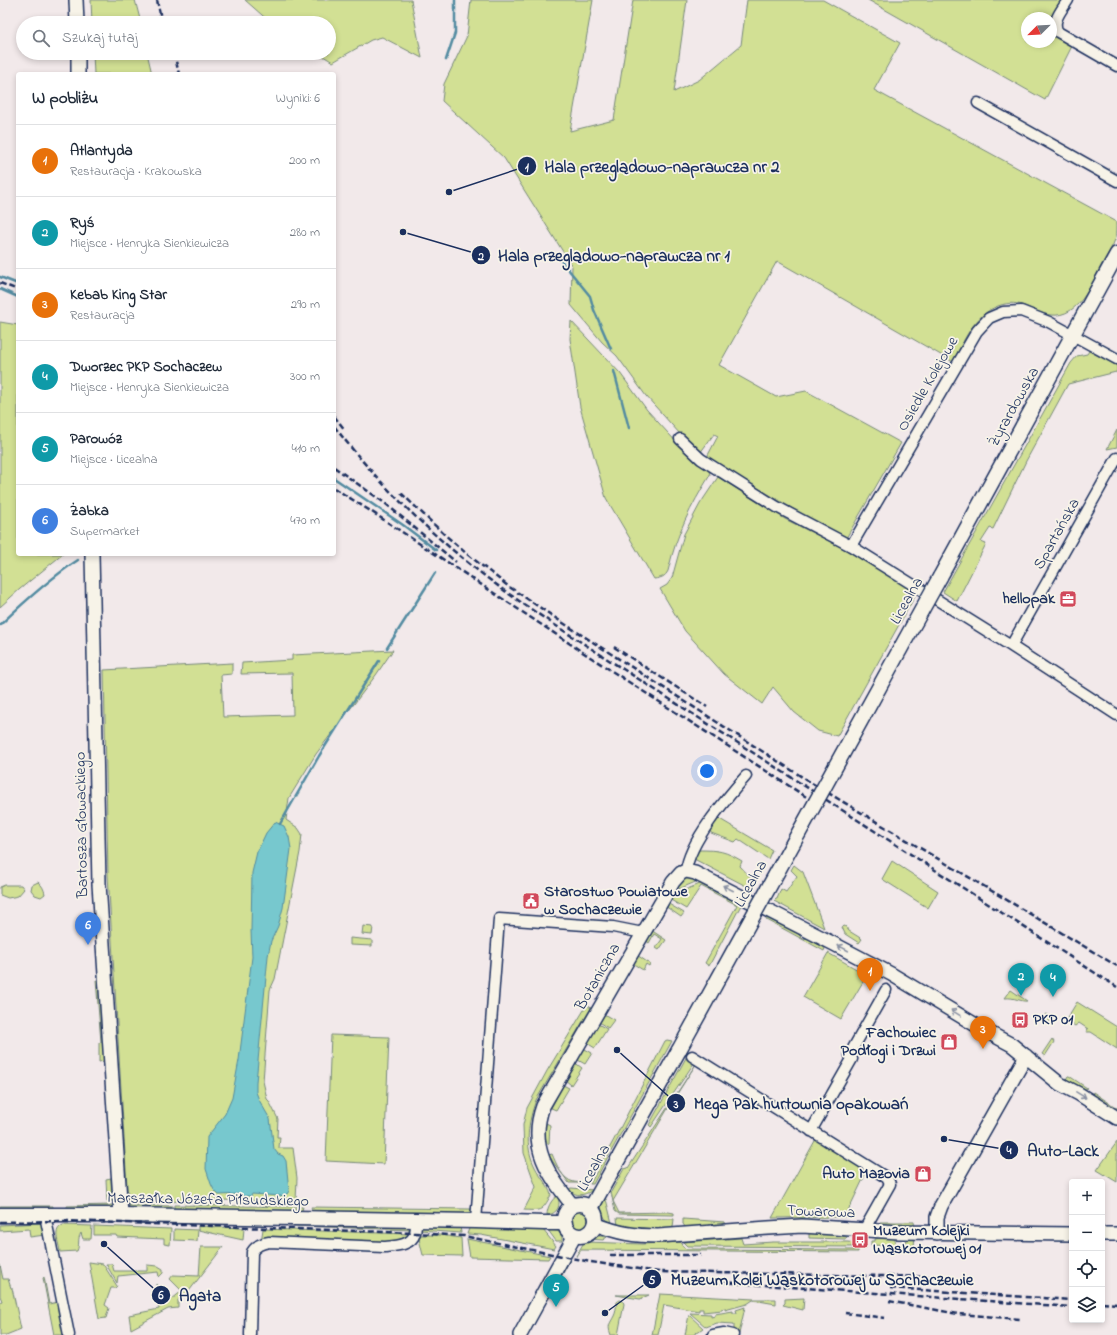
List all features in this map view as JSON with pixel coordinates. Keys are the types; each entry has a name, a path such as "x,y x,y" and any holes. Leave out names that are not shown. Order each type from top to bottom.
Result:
{"main road":[{"name":"Żyrardowska","path":"940,577 1117,254"},
{"name":"Licealna","path":"591,1208 686,1050 940,577"},
{"path":"582,1204 591,1208 594,1213 596,1224 593,1229 582,1235 575,1235 568,1230 565,1223 566,1214 573,1206 582,1204"},
{"name":"Marszałka Józefa Piłsudskiego","path":"0,1215 121,1215 565,1223"}],"street":[{"path":"76,0 77,16"},
{"path":"1068,0 1056,21 1055,26 1058,32 1117,66"},
{"path":"78,60 78,72"},
{"path":"978,103 1117,181"},
{"name":"Osiedle Kolejowe","path":"851,546 977,331 989,318 1004,312 1021,311 1049,322 1073,335"},
{"path":"1073,335 1117,359"},
{"path":"680,439 701,459 777,507 851,546 1117,714"},
{"name":"Spartańska","path":"1011,646 1117,458"},
{"name":"Bartosza Głowackiego","path":"92,556 99,884 121,1215"},
{"path":"746,776 721,804 688,859 686,872 695,873 891,974 989,1033 1012,1045 1060,1084 1080,1094 1117,1118"},
{"name":"Botaniczna","path":"573,1206 552,1178 541,1157 537,1136 542,1106 673,882 677,876 686,872"},
{"name":"Licealna","path":"686,1050 763,907"},
{"path":"476,1221 499,919 613,927 643,933"},
{"path":"812,1131 852,1059 850,1055 851,1052 886,990"},
{"path":"686,1050 889,1181 890,1184 864,1230"},
{"path":"937,1233 938,1217 941,1206 1026,1056"},
{"path":"45,1215 69,1335"},
{"path":"250,1335 252,1252 259,1245 269,1242 384,1247 398,1246 407,1243 413,1238 415,1234 416,1220"},
{"name":"Towarowa","path":"596,1224 613,1231 642,1236 802,1226 937,1233 1069,1234"},
{"path":"1105,1234 1117,1234"},
{"path":"520,1335 575,1235"},
{"path":"713,1335 724,1333 733,1335"}],"green space":[{"path":"91,0 135,0 139,16 92,16"},
{"path":"245,0 411,0 422,58 382,37 371,40 333,62 330,60 336,60 336,16 263,16"},
{"path":"471,0 593,0 570,131 614,120 633,0 687,0 674,92 699,80 741,45 747,0 823,0 900,43 874,90 1117,222 1117,234 1115,241 1083,298 1069,311 1051,315 1044,314 1020,304 1013,303 998,306 982,315 976,322 953,362 777,261 719,365 776,397 806,391 901,443 845,540 708,458 708,455 718,436 714,434 700,453 680,434 646,396 617,356 602,342 571,305 572,266 504,158 442,101 444,84 467,36"},
{"path":"868,0 1064,0 1057,12 1021,12 1021,48 1057,48 1057,24 1073,44 1045,100"},
{"path":"93,60 149,60 152,72 94,72"},
{"path":"571,321 620,373 647,410 679,445 709,471 710,475 696,498 680,532 668,571 666,575 661,578 654,579 606,498 580,407 570,339"},
{"path":"0,322 16,325 16,556 61,556 0,607"},
{"path":"1089,351 1117,366 1117,373 1068,384 1026,461 993,529 990,528 981,542 986,544 957,601 943,592 1071,363 1077,356 1087,354"},
{"path":"1117,430 1117,447 1107,449"},
{"path":"718,477 785,519 839,546 908,587 915,596 837,736 818,731 794,712 773,687 762,704 724,674 685,631 660,589 667,585 672,578 684,534 700,504"},
{"path":"393,650 376,675 316,754 289,798 286,820 298,828 302,834 300,852 275,979 270,990 263,1081 267,1099 278,1119 277,1137 280,1137 279,1148 293,1148 297,1178 296,1201 214,1200 128,1203 108,875 104,670 232,663 232,674 221,675 223,717 293,715 292,673 241,674 242,663 292,660 292,655"},
{"path":"718,818 772,850 768,859 738,839 735,842 711,833 710,830"},
{"path":"699,850 712,850 726,853 742,861 740,866 753,880 748,887 694,859"},
{"path":"892,861 938,891 928,908 882,879"},
{"path":"794,865 803,872 824,928 774,901 777,899 781,889 786,892 797,876 791,870"},
{"path":"690,877 700,880 679,889 676,887 682,880"},
{"path":"38,882 43,887 45,894 41,897 35,895 31,890 32,885"},
{"path":"700,884 741,905 709,966 705,963 737,905 701,886 686,909 669,899 672,895 674,896 677,893"},
{"path":"5,885 21,885 24,889 18,896 8,898 0,895 0,887"},
{"path":"667,903 684,913 681,917 665,906"},
{"path":"765,916 797,933 803,939 807,938 825,948 824,951 767,920"},
{"path":"363,926 373,927 372,935 362,934"},
{"path":"845,926 849,931 862,939 859,943 845,934 842,927"},
{"path":"651,930 666,940 659,950 656,948 662,939 654,934 649,943 645,940"},
{"path":"350,938 372,940 372,946 350,945"},
{"path":"828,953 867,975 841,1019 803,997"},
{"path":"637,955 650,964 649,966 646,964 643,970 632,963"},
{"path":"1020,973 1032,981 1030,985 1024,981 1021,985 1016,983"},
{"path":"96,980 100,982 104,1061 99,1062 99,1043 101,1042"},
{"path":"1011,990 1027,1001 1005,998"},
{"path":"1077,1002 1117,1027 1117,1049 1091,1032 1086,1032 1088,1029 1079,1023 1075,1026 1066,1020"},
{"path":"587,1005 591,1008 536,1100 529,1125 529,1151 535,1167 551,1195 541,1209 524,1210 536,1187 524,1153 523,1125 527,1108 547,1071"},
{"path":"602,1013 614,1020 608,1028 597,1021"},
{"path":"1046,1014 1056,1019 1055,1022 1042,1021"},
{"path":"596,1023 607,1029 595,1048 586,1040"},
{"path":"331,1035 389,1037 384,1164 326,1161"},
{"path":"1052,1039 1054,1042 1045,1056 1042,1054"},
{"path":"665,1041 672,1041 593,1184 590,1184"},
{"path":"583,1048 592,1053 585,1064 576,1059"},
{"path":"687,1056 696,1060 651,1127 649,1125"},
{"path":"574,1062 582,1068 571,1085 564,1079"},
{"path":"696,1064 613,1201 619,1213 668,1212 674,1213 674,1215 619,1214 615,1211 611,1192 624,1169 628,1168"},
{"path":"1068,1076 1087,1088 1084,1090 1065,1081"},
{"path":"563,1085 569,1088 556,1110 551,1108"},
{"path":"1093,1092 1117,1108 1117,1114 1092,1095"},
{"path":"546,1123 550,1125 549,1143 547,1144 545,1135"},
{"path":"816,1139 867,1171 845,1217 772,1218"},
{"path":"1117,1142 1117,1182 1097,1170"},
{"path":"552,1154 560,1171 566,1178 574,1182 587,1183 569,1183 553,1162 549,1155"},
{"path":"111,1178 112,1201 107,1201 106,1179"},
{"path":"569,1189 593,1190 578,1195"},
{"path":"557,1196 559,1203 558,1208 553,1213 547,1215 550,1204"},
{"path":"604,1198 606,1199 612,1223 603,1216 601,1209"},
{"path":"113,1205 109,1209 67,1210 67,1206"},
{"path":"128,1205 172,1206 172,1210 134,1209 130,1208"},
{"path":"174,1205 303,1207 301,1213 174,1210"},
{"path":"0,1206 53,1206 53,1209 0,1209"},
{"path":"311,1207 471,1209 469,1215 314,1213"},
{"path":"579,1211 585,1214 588,1220 585,1226 579,1229 573,1226 570,1220 573,1214"},
{"path":"617,1218 674,1219 673,1227 668,1230 654,1231 638,1230 618,1226"},
{"path":"683,1219 725,1222 726,1226 686,1228 683,1224"},
{"path":"880,1222 914,1222 915,1228 881,1226"},
{"path":"41,1223 45,1235 30,1237 29,1229 0,1231 0,1225"},
{"path":"238,1224 412,1225 413,1230"},
{"path":"63,1225 92,1226 91,1239 83,1239 81,1233 77,1251 60,1252 57,1233"},
{"path":"94,1226 171,1229 170,1245 164,1244 164,1239 117,1237 116,1235 94,1235"},
{"path":"198,1226 244,1228 243,1240 198,1230"},
{"path":"422,1226 460,1226 461,1233 419,1230"},
{"path":"470,1226 543,1230 556,1246 554,1249 481,1235 467,1234"},
{"path":"174,1229 198,1230 197,1241 174,1240"},
{"path":"263,1229 410,1234 399,1243 261,1242"},
{"path":"548,1230 558,1231 562,1237 562,1241 556,1241"},
{"path":"812,1231 847,1237 846,1239 809,1238 809,1233"},
{"path":"418,1235 440,1235 461,1238 462,1256 423,1255"},
{"path":"594,1236 607,1237 603,1240 589,1239"},
{"path":"892,1236 895,1240 896,1246 871,1245 871,1241 875,1241 875,1239"},
{"path":"915,1236 914,1246 904,1246 907,1238"},
{"path":"741,1238 743,1244 773,1242 847,1242 858,1243 859,1247 687,1246 683,1242"},
{"path":"467,1239 550,1256 548,1259 470,1257"},
{"path":"587,1242 642,1244 680,1242 686,1249 858,1250 858,1252 581,1250 576,1256 583,1244"},
{"path":"201,1247 223,1247 186,1295 178,1300 178,1308 168,1309 131,1329 129,1315 159,1309 156,1284 172,1299 182,1291 170,1279 173,1275 199,1276"},
{"path":"569,1259 570,1260 551,1296 549,1295 549,1293"},
{"path":"89,1262 103,1264 117,1286 115,1288 111,1288 105,1305 109,1308 106,1318 99,1319"},
{"path":"106,1264 112,1264 114,1271 147,1271 147,1265 158,1266 163,1269 163,1273 159,1277 158,1272 118,1276 117,1283"},
{"path":"0,1265 3,1279 8,1279 12,1288 21,1329 6,1335 0,1335 0,1302 2,1301 0,1296"},
{"path":"44,1277 49,1304 58,1302 65,1335 54,1335"},
{"path":"660,1294 776,1299 776,1304 753,1300 747,1304 725,1310 725,1308 721,1309 722,1310 703,1312 703,1309 699,1309 699,1311 664,1305 658,1335 652,1335"},
{"path":"616,1295 649,1295 640,1299"},
{"path":"804,1298 803,1310 783,1305 785,1303 785,1299"},
{"path":"620,1300 623,1301 624,1304 618,1335 611,1335 609,1329 610,1325 615,1315 617,1302"},
{"path":"745,1307 739,1334 734,1332 734,1324 717,1323 706,1327 690,1313 711,1314 711,1317 715,1316 715,1314 733,1311 733,1313 737,1313 736,1310"},
{"path":"689,1315 703,1328 693,1335 685,1335"}],"water":[{"path":"275,822 284,826 289,837 291,849 283,908 278,926 271,941 268,956 256,1092 270,1119 274,1149 278,1154 283,1156 286,1161 289,1191 287,1194 280,1196 252,1194 251,1196 243,1196 240,1194 219,1195 211,1184 206,1169 207,1137 225,1114 232,1098 239,1060 252,957 252,873 257,852 266,833"}],"waterway":[{"path":"446,60 455,33 455,0"},
{"path":"559,258 590,296 594,310 611,349"},
{"path":"0,277 16,283"},
{"path":"0,289 16,296"},
{"path":"614,371 629,428"},
{"path":"336,479 403,525 436,550"},
{"path":"0,625 57,575 78,560"},
{"path":"387,648 435,573"},
{"path":"280,824 319,756 379,661"}],"railway":[{"path":"157,0 160,16"},
{"path":"176,60 179,72"},
{"path":"0,283 16,289"},
{"path":"336,419 345,430"},
{"path":"336,428 385,486 422,523 461,557 505,591 581,642 1117,987"},
{"path":"336,468 386,504 456,562"},
{"path":"336,489 584,653 811,800"},
{"path":"401,493 467,554 508,586 557,619 810,782 1117,966"},
{"path":"614,647 707,707"},
{"path":"0,1222 66,1221 415,1233 464,1236 591,1262 659,1272 940,1277"},
{"path":"610,1255 701,1255"},
{"path":"693,1280 1069,1307"},
{"path":"890,1288 1069,1300"},
{"path":"889,1301 958,1314 1021,1319"},
{"path":"1105,1303 1117,1304"},
{"path":"845,1313 885,1318"}],"place":[{"name":"Hala przeglądowo-naprawcza nr 2","path":"449,192"},
{"name":"Hala przeglądowo-naprawcza nr 1","path":"403,232"},
{"name":"hellopak","path":"1068,599"},
{"name":"Starostwo Powiatowe w Sochaczewie","path":"531,901"},
{"name":"Żabka","path":"88,945"},
{"name":"Atlantyda","path":"870,991"},
{"name":"Ryś","path":"1021,996"},
{"name":"Dworzec PKP Sochaczew","path":"1053,997"},
{"name":"PKP 01","path":"1020,1020"},
{"name":"Fachowiec Podłogi i Drzwi","path":"949,1042"},
{"name":"Kebab King Star","path":"983,1049"},
{"name":"Mega Pak hurtownia opakowań","path":"617,1050"},
{"name":"Auto-Lack","path":"944,1139"},
{"name":"Auto Mazovia","path":"923,1174"},
{"name":"Muzeum Kolejki Wąskotorowej 01","path":"860,1240"},
{"name":"Agata","path":"104,1244"},
{"name":"Parowóz","path":"556,1307"},
{"name":"Muzeum Kolei Wąskotorowej w Sochaczewie","path":"605,1313"}]}
